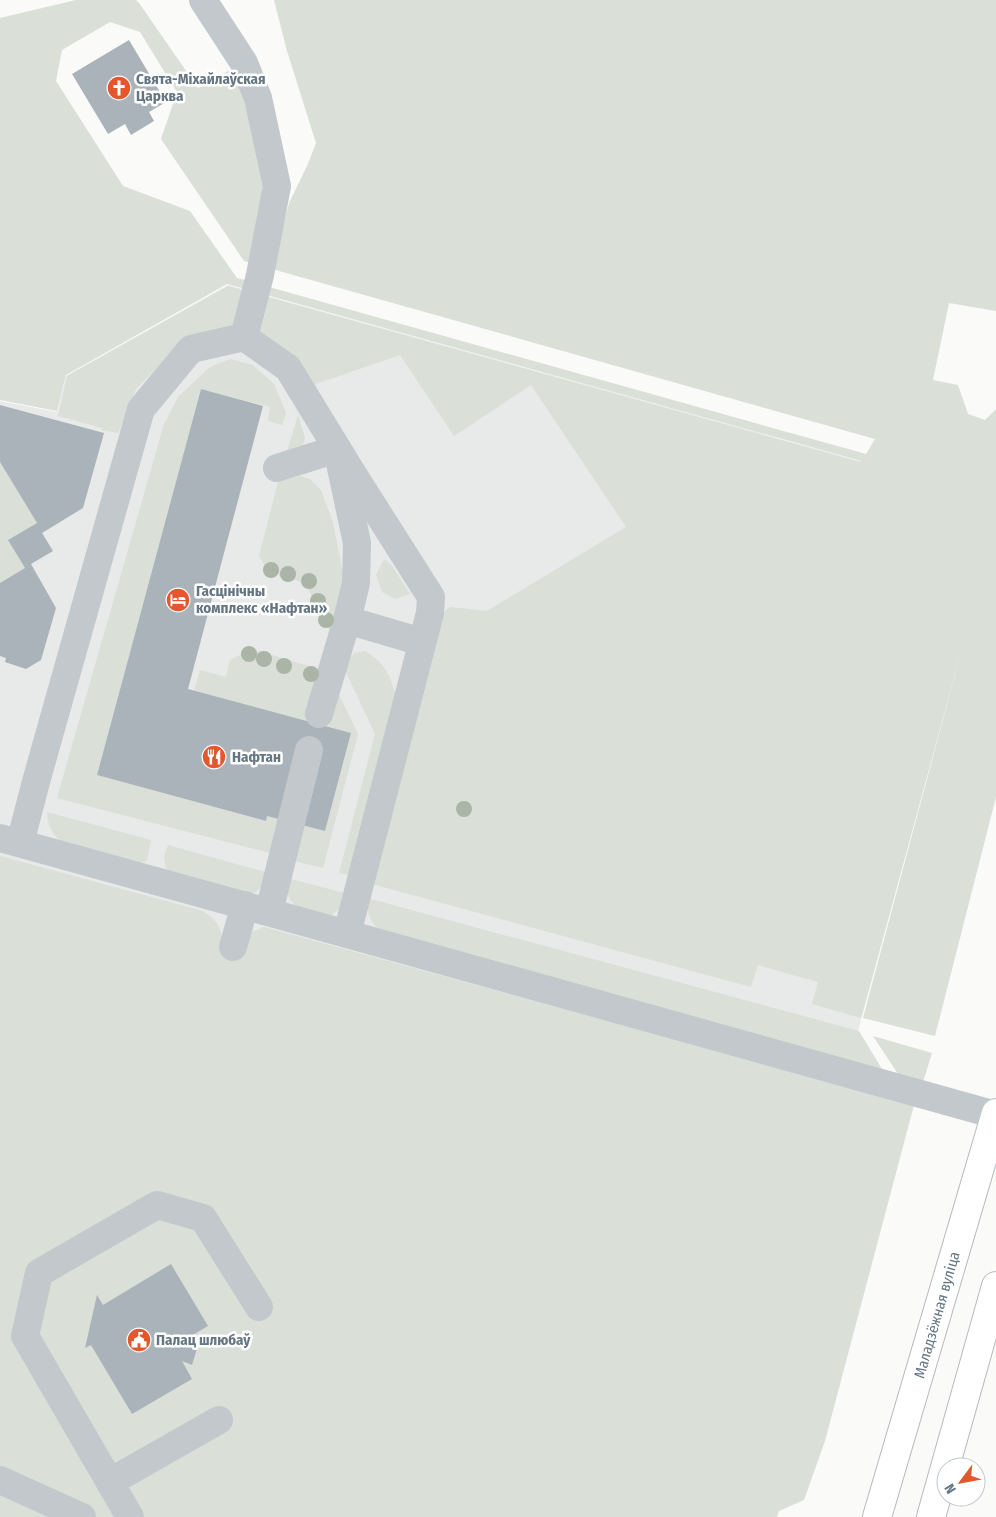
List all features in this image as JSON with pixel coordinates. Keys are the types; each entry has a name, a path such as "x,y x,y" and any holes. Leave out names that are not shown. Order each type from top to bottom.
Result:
{"main road":[{"name":"Маладзёжная вуліца","path":"877,1517 996,1114"},
{"path":"931,1517 996,1286"}],"lane":[{"path":"203,0 244,63 258,98 277,186 260,275 244,337"},
{"path":"347,934 430,613 431,597 288,368 244,337 191,349 141,409 37,778 10,840 257,909 347,934 996,1114"},
{"path":"277,468 337,449"},
{"path":"318,714 347,620 356,583 358,543 337,449"},
{"path":"347,620 422,642"},
{"path":"233,947 257,909 309,750"},
{"path":"130,1517 25,1336 39,1273 157,1205 203,1218 259,1307"},
{"path":"110,1482 219,1420"},
{"path":"0,1480 82,1517"}],"shaded area":[{"path":"76,0 136,0 198,88 235,67 268,186 255,264 244,261 161,139 177,92 140,32 110,22 62,50 56,81 123,186 190,211 237,278 866,454 875,439 272,269 289,203 316,143 287,51 274,0 996,0 996,311 949,303 933,380 958,385 968,414 985,420 996,409 996,797 935,1036 863,1018 964,641 861,1018 812,1004 818,982 758,965 751,987 372,884 444,612 450,607 487,611 626,527 531,385 454,436 400,355 310,386 282,348 178,347 136,389 118,433 58,416 67,376 228,286 861,461 227,284 66,375 57,411 0,400 0,18"},
{"path":"228,285 996,499 996,521 850,1061 839,1112 0,883 0,401 57,412 66,376"},
{"path":"230,359 253,365 274,384 286,413 282,425 268,421 270,407 201,389 97,775 265,821 267,816 280,819 270,853 57,798 164,424 178,397 210,367"},
{"path":"298,415 305,438 302,450 285,458"},
{"path":"0,462 37,523 8,540 25,568 0,583"},
{"path":"300,476 310,479 321,490 333,523 345,591 333,638 305,583 270,573 259,556 278,482"},
{"path":"384,559 392,566 410,594 396,599 382,592 376,575"},
{"path":"252,649 322,670 306,721 194,691 200,670 226,677 230,660"},
{"path":"365,651 383,666 397,698 352,876 339,873 375,734 343,666 354,653"},
{"path":"336,688 358,734 323,868 290,860 299,824 325,831 351,733 326,726"},
{"path":"47,812 151,840 147,860 136,866 72,847 57,838 52,831 48,823"},
{"path":"168,845 269,873 265,883 256,892 244,896 177,878 166,869 164,857"},
{"path":"0,856 203,911 218,925 223,944 264,927 914,1105 825,1441 804,1500 779,1511 777,1517 0,1517"},
{"path":"287,878 348,894 342,907 329,917 294,905 286,892"},
{"path":"367,898 859,1031 882,1069 384,935 371,919"},
{"path":"873,1036 932,1053 923,1082 898,1074"}],"building":[{"name":"Свята-Міхайлаўская Царква","path":"129,40 166,102 149,112 154,121 131,135 125,124 108,134 72,74"},
{"name":"Гасцінічны комплекс «Нафтан»","path":"201,389 263,406 188,689 351,733 325,831 267,816 266,821 97,775"},
{"path":"0,405 104,433 83,508 42,533 53,551 31,564 56,608 41,660 26,669 5,662 6,658 0,656 0,583 25,568 8,540 37,523 0,462"},
{"name":"Палац шлюбаў","path":"171,1264 208,1326 186,1339 199,1342 192,1365 182,1361 192,1379 132,1414 91,1345 85,1348 97,1295 103,1305"}],"place":[{"name":"Свята-Міхайлаўская Царква","path":"119,88"},
{"name":"Гасцінічны комплекс «Нафтан»","path":"178,600"},
{"name":"Нафтан","path":"214,757"},
{"name":"Палац шлюбаў","path":"139,1340"}]}
